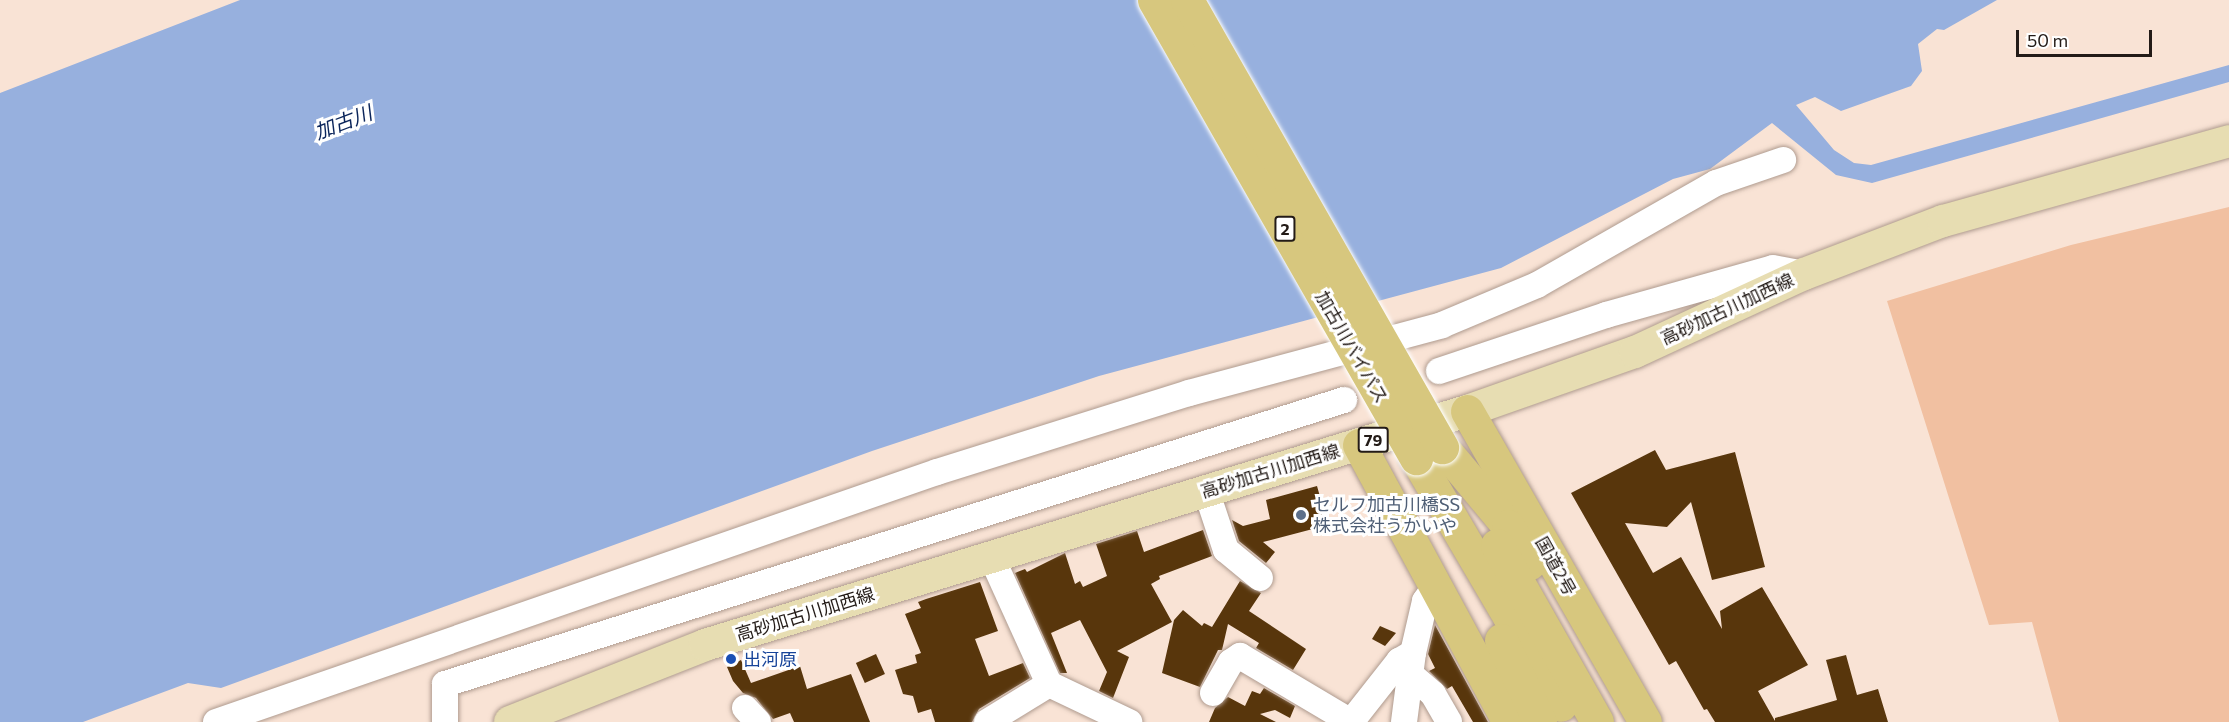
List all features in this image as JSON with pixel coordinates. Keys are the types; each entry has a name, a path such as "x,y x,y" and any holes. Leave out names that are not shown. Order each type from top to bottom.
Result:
{"highway":[{"name":"加古川バイパス","path":"1154,0 1429,453 1597,722"},
{"name":"加古川バイパス","path":"1187,0 1572,722"},
{"name":"国道2号","path":"1467,411 1645,722"},
{"path":"1359,445 1437,584 1509,722"},
{"path":"1429,453 1540,722"},
{"path":"1429,453 1508,526 1621,722"}],"main road":[{"name":"高砂加古川加西線","path":"510,722 991,556 1467,411 1635,351 1804,274 1943,221 2229,141"}],"street":[{"path":"216,722 937,472 1189,393 1442,325 1537,285 1716,183 1783,160"},
{"path":"1439,371 1606,315 1773,268 1804,274"},
{"path":"444,722 445,684 1344,400"},
{"path":"1206,490 1226,550 1260,578"},
{"path":"991,556 1049,684 1129,722"},
{"path":"1404,722 1412,663 1425,601 1437,584"},
{"path":"1213,693 1231,662 1240,656 1351,722 1399,661 1412,663 1449,722"},
{"path":"987,722 1049,684"}],"shaded area":[{"path":"2229,207 2229,722 2059,722 2032,622 1989,625 1887,301 2071,245"}],"water":[{"name":"加古川","path":"240,0 1997,0 1944,30 1937,29 1918,44 1922,71 1911,86 1841,111 1815,97 1796,105 1834,150 1854,163 1871,165 2229,65 2229,82 1872,183 1836,175 1772,123 1710,169 1673,179 1501,268 1099,376 872,451 221,688 188,683 83,722 0,722 0,93"}],"building":[{"path":"1655,450 1666,470 1735,452 1765,567 1712,580 1691,502 1667,527 1625,523 1653,573 1681,557 1722,629 1720,611 1762,587 1808,665 1758,691 1775,721 1775,718 1837,700 1826,660 1846,655 1857,695 1878,689 1888,722 1715,722 1707,709 1704,710 1676,661 1669,665 1571,493"},
{"path":"1317,486 1328,525 1263,542 1275,552 1266,563 1239,541 1232,520 1243,526 1270,519 1266,500"},
{"path":"1203,530 1212,556 1159,576 1160,579 1151,584 1172,622 1117,651 1129,657 1113,698 1099,691 1107,672 1080,620 1051,633 1067,673 1060,673 1015,573 1025,569 1027,572 1065,553 1075,584 1080,581 1083,587 1107,576 1096,544 1137,531 1144,552"},
{"path":"1240,581 1261,593 1249,611 1306,649 1293,670 1256,648 1259,643 1228,624 1222,650 1218,650 1200,687 1162,673 1174,620 1183,610 1202,626 1204,623 1212,627"},
{"path":"980,582 998,631 975,639 989,676 1023,663 1030,678 979,709 972,722 935,722 931,709 918,713 913,696 903,694 895,670 917,663 915,655 921,653 905,614 921,608 918,602"},
{"path":"1435,625 1488,722 1473,722 1452,686 1447,689 1429,671 1435,668 1428,654"},
{"path":"1380,626 1396,633 1385,646 1372,639"},
{"path":"876,654 885,674 865,683 856,663"},
{"path":"741,660 751,683 800,666 807,689 851,674 870,722 794,722 790,713 773,719 756,698 743,693 733,681 727,667"},
{"path":"1264,688 1295,706 1290,718 1275,710 1260,714 1276,722 1209,722 1215,708 1228,697 1245,706 1252,691 1260,694"}],"place":[{"name":"セルフ加古川橋SS 株式会社うかいや","path":"1301,515"},
{"name":"出河原","path":"731,659"}]}
